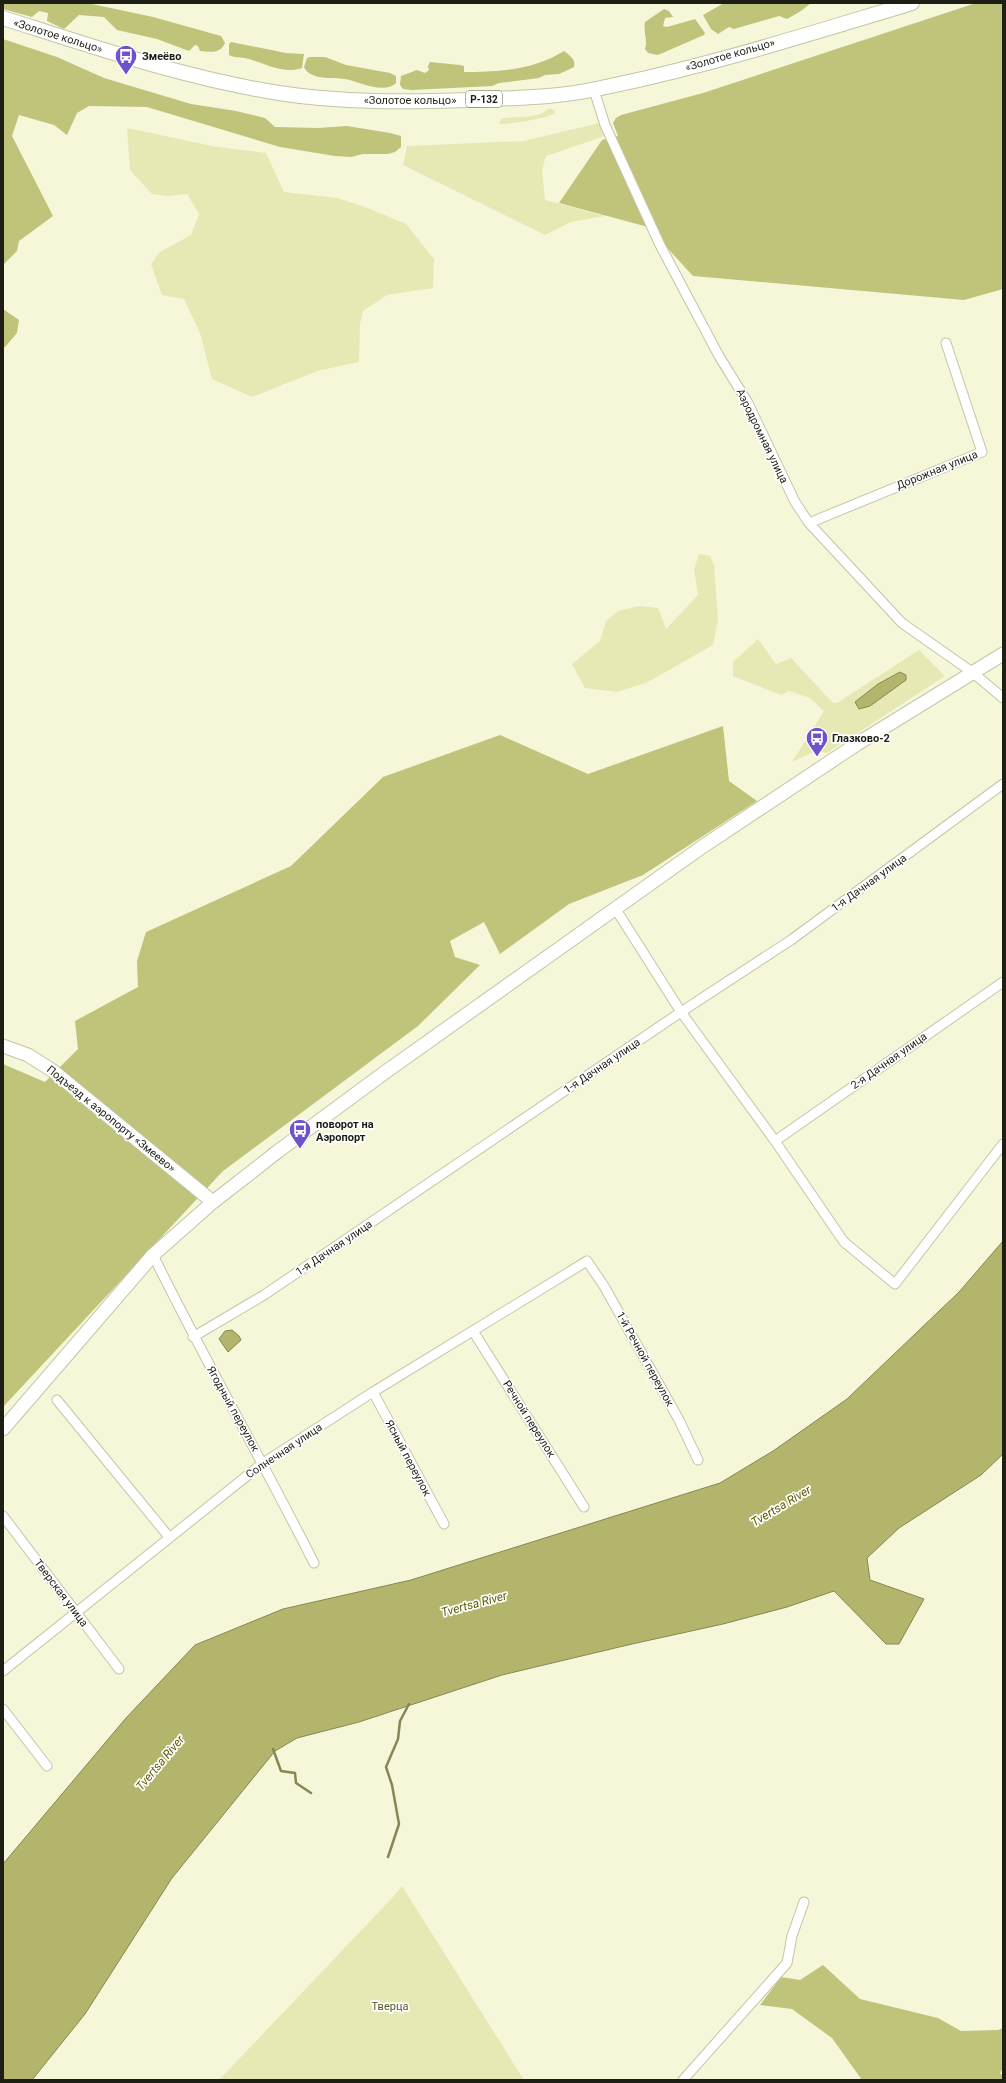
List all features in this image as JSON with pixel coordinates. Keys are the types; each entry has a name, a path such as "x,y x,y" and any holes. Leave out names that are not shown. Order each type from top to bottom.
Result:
{"main road":[{"name":"«Золотое кольцо»","path":"3,18 184,73 236,85 287,94 372,101 440,102 594,90 678,70 912,3"},
{"path":"3,1429 153,1255 213,1202 384,1073 702,847 858,744 1003,654"},
{"name":"Подъезд к аэропорту «Змеево»","path":"3,1046 28,1055 53,1071 213,1202"}],"street":[{"name":"Аэродромная улица","path":"594,90 605,126 660,245 719,356 748,402 795,502 809,523 902,623 972,672 1003,698"},
{"name":"Дорожная улица","path":"809,523 982,452 946,343"},
{"name":"1-я Дачная улица","path":"193,1336 264,1295 681,1012 791,940 1003,784"},
{"path":"615,908 681,1012 776,1141 844,1242 895,1284 1003,1144"},
{"name":"2-я Дачная улица","path":"776,1141 1003,982"},
{"name":"Ягодный переулок","path":"153,1255 193,1336 263,1463 314,1563"},
{"name":"Солнечная улица","path":"3,1671 77,1614 169,1537 263,1463 373,1392 587,1261"},
{"name":"1-й Речной переулок","path":"587,1261 604,1286 676,1413 698,1460"},
{"name":"Речной переулок","path":"473,1331 584,1507"},
{"name":"Ясный переулок","path":"373,1392 444,1524"},
{"path":"57,1400 169,1537"},
{"name":"Тверская улица","path":"3,1516 119,1669"},
{"path":"3,1709 47,1766"},
{"path":"683,2080 787,1963 792,1936 804,1902"}],"green space":[{"path":"549,108 554,110 554,114 527,121 499,124 501,119 533,116 545,112"},
{"path":"599,123 606,130 602,137 546,156 542,170 545,200 605,216 571,222 545,235 403,165 407,146 524,141"},
{"path":"127,128 217,147 266,153 284,192 337,198 368,208 406,224 434,259 433,288 387,295 363,311 360,324 359,362 317,371 252,397 212,379 200,333 184,299 162,295 151,264 160,252 191,235 199,214 187,194 169,196 152,194 130,170"},
{"path":"699,554 710,556 714,565 718,620 713,645 648,682 617,692 585,688 572,664 600,641 606,621 618,611 639,606 658,608 666,629 698,595 694,569"},
{"path":"758,639 776,664 791,658 833,703 837,703 919,650 945,676 827,753 816,751 792,762 824,711 810,698 789,691 781,695 733,676 733,662"},
{"name":"Тверца","path":"402,1886 524,2080 219,2080 393,1897"}],"shaded area":[{"path":"3,3 87,3 153,17 221,36 225,43 221,49 215,52 200,51 198,46 195,45 189,51 157,39 117,30 104,17 79,15 64,29 47,21 48,13 39,11 32,17 3,9"},
{"path":"724,3 811,3 787,19 779,16 734,29 729,27 718,34 711,29 703,15"},
{"path":"976,3 1003,3 1003,289 964,300 693,276 648,227 559,203 602,140 618,136 613,123 616,118 621,115 703,93"},
{"path":"664,9 669,11 673,17 665,18 663,26 667,27 695,19 705,33 704,35 658,55 648,53 645,49 645,22"},
{"path":"3,39 57,57 104,78 191,104 236,111 265,118 275,127 318,128 347,126 401,136 401,147 395,152 388,154 363,154 351,157 335,156 280,147 147,107 89,106 77,113 67,135 54,125 19,115 12,136 53,216 19,241 17,251 3,265"},
{"path":"231,42 286,53 304,54 302,68 295,70 280,69 245,58 231,56 229,55 229,44"},
{"path":"564,51 573,60 574,67 559,74 499,83 492,86 412,90 403,89 400,85 401,76 417,70 425,73 429,70 428,66 430,62 464,66 464,72 516,69 541,62"},
{"path":"325,57 346,65 390,73 396,76 396,83 385,88 378,88 345,79 322,78 307,71 304,67 307,58"},
{"path":"3,309 19,320 17,333 5,347 3,347"},
{"path":"723,726 729,781 757,801 643,875 569,904 500,954 484,922 450,941 455,957 480,965 418,1026 223,1171 3,1407 3,1064 45,1082 78,1049 75,1021 138,987 137,961 146,932 291,866 383,777 500,735 588,774"},
{"path":"823,1965 860,1999 938,2018 961,2031 998,2030 1003,2028 1003,2068 1000,2073 1003,2076 1003,2080 862,2080 832,2038 792,2009 760,2005 781,1977 800,1980"}],"water":[{"path":"900,672 906,675 906,680 870,706 859,709 855,702 878,684"},
{"name":"Tvertsa River","path":"1003,1241 1003,1454 981,1475 899,1528 867,1558 870,1580 924,1599 899,1644 886,1644 834,1591 787,1607 723,1624 502,1675 359,1722 297,1738 275,1751 172,1878 85,2014 32,2080 3,2080 3,1864 126,1718 195,1645 283,1609 411,1580 720,1483 773,1451 847,1399 959,1292"},
{"path":"232,1330 241,1340 228,1352 219,1339 225,1331"}],"waterway":[{"path":"388,1857 399,1824 392,1785 386,1767 398,1739 400,1721 409,1704"},
{"path":"273,1749 281,1771 295,1773 296,1783 311,1793"}],"place":[{"name":"Змеёво","path":"126,76"},
{"name":"Глазково-2","path":"817,758"},
{"name":"поворот на Аэропорт","path":"300,1150"}]}
